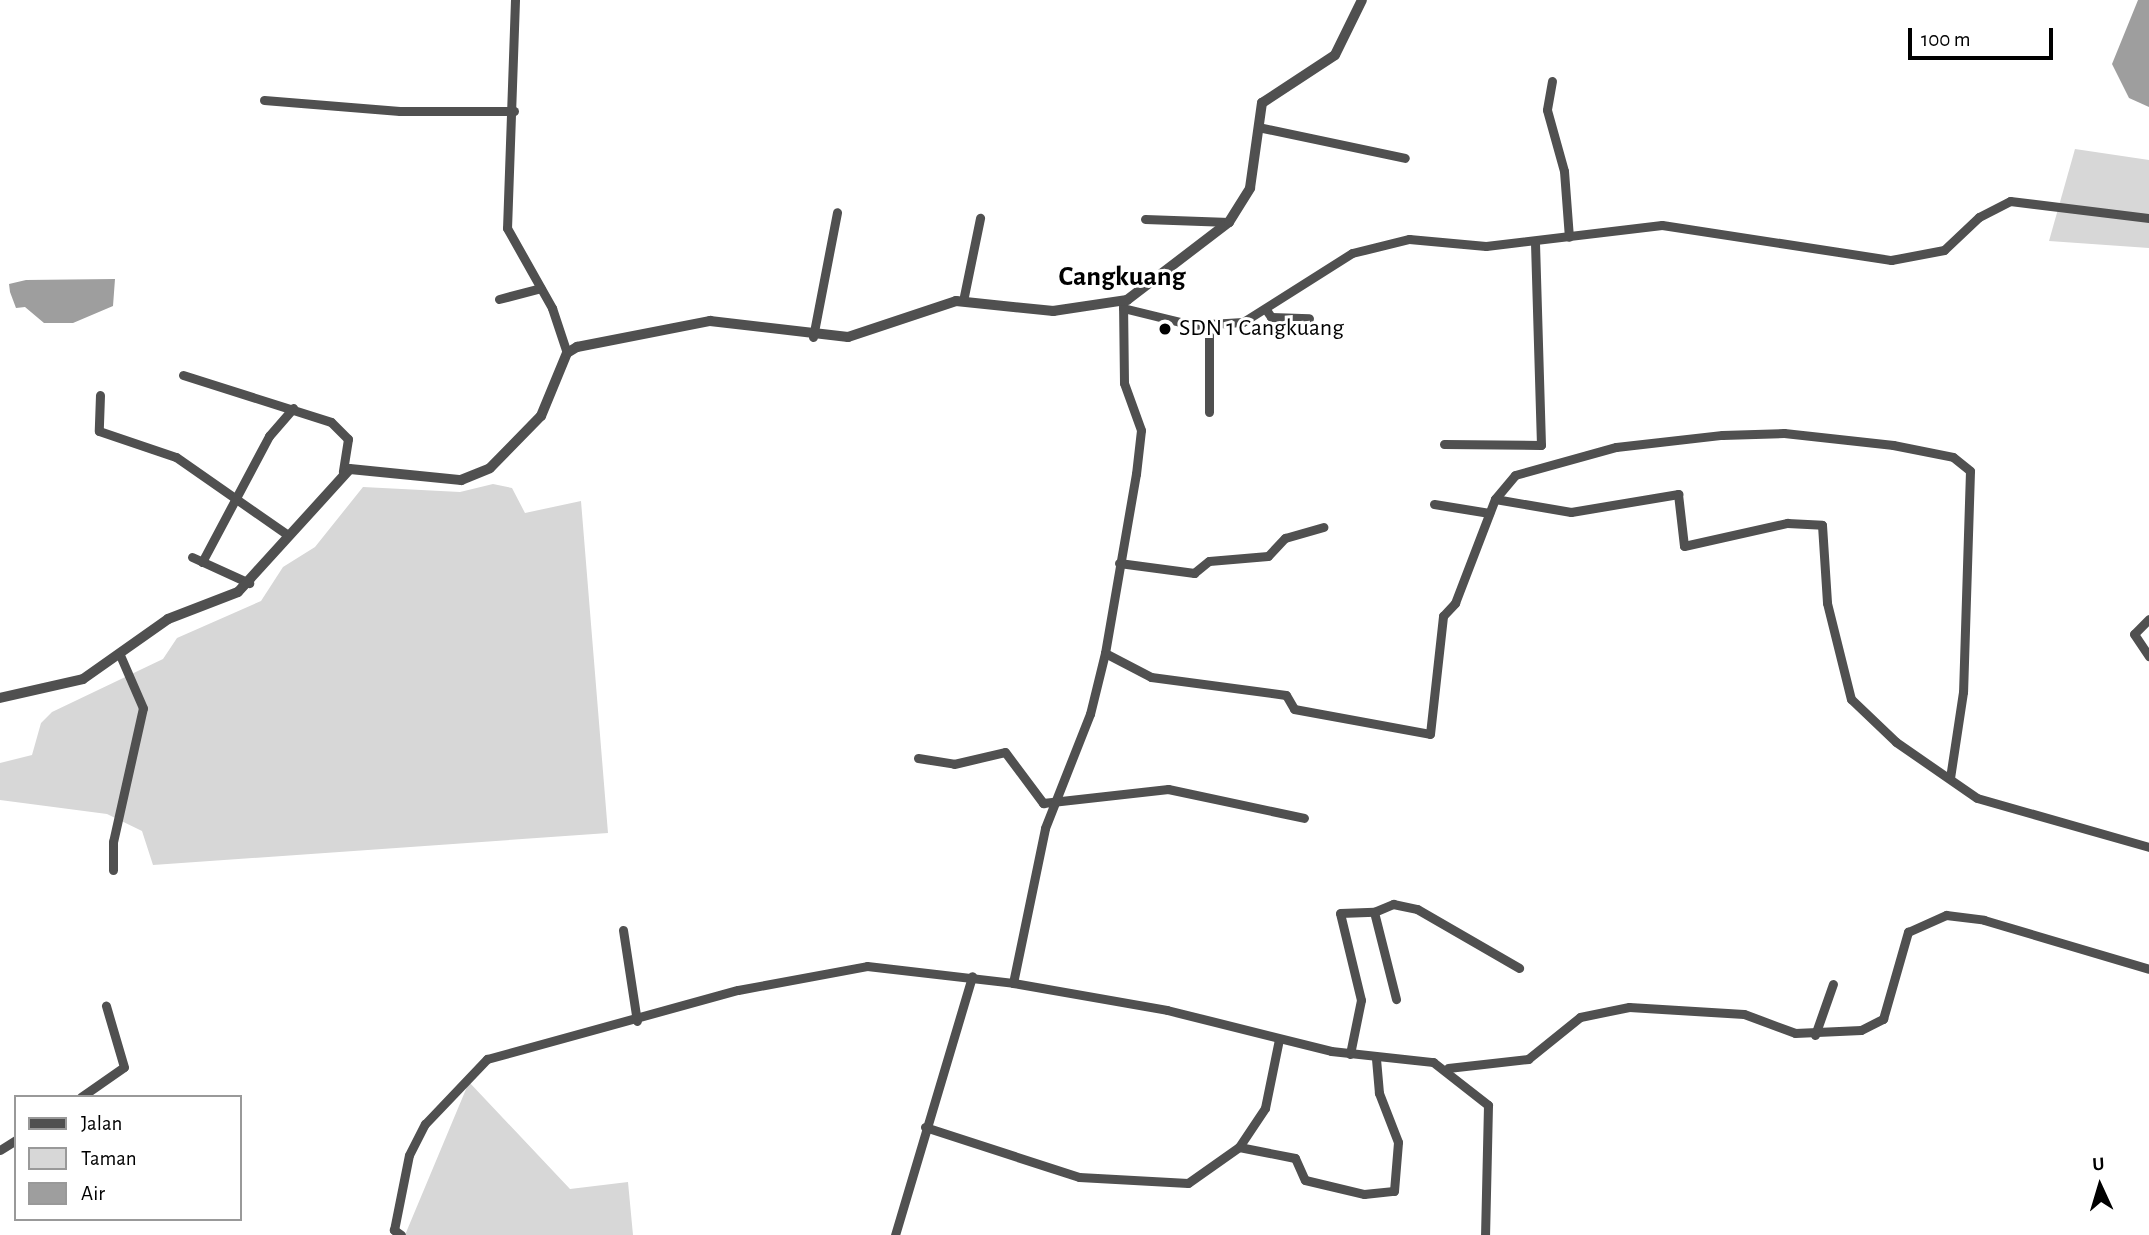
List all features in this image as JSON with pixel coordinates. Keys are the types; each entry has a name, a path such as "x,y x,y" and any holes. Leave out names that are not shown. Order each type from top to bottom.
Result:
{"street":[{"path":"343,472 475,477 541,416 567,353 541,288 507,228 514,111 515,0"},
{"path":"1123,305 1230,222 1250,188 1258,127 1268,94 1335,55 1362,0"},
{"path":"1552,81 1547,110 1564,172 1569,237"},
{"path":"264,100 400,111 514,111"},
{"path":"1258,127 1405,158"},
{"path":"567,353 600,339 710,321 813,337 884,329 963,301 1053,311 1123,305 1209,324 1243,322 1267,311 1352,253 1409,239 1486,246 1662,225 1891,260 1944,250 1979,217 2010,201 2077,214 2149,218"},
{"path":"813,337 837,212"},
{"path":"963,301 980,218"},
{"path":"1145,219 1230,222"},
{"path":"1444,444 1541,445 1535,241"},
{"path":"499,299 541,288"},
{"path":"1013,982 1031,879 1105,653 1141,430 1124,383 1123,305"},
{"path":"1267,311 1271,317 1309,318"},
{"path":"1209,324 1209,412"},
{"path":"0,698 83,679 169,619 248,583 343,472 346,434 293,408 183,374"},
{"path":"100,395 99,431 163,450 288,535"},
{"path":"202,562 269,436 293,408"},
{"path":"1105,653 1151,677 1286,695 1294,709 1430,734 1440,622 1455,603 1495,499 1515,475 1549,463 1616,447 1722,435 1784,433 1953,457 1970,471 1972,503 1961,720 1950,778"},
{"path":"1495,499 1571,512 1678,494 1684,546 1787,523 1822,525 1827,603 1851,699 1896,742 1977,798 2149,847"},
{"path":"1434,505 1489,513"},
{"path":"1119,563 1194,573 1209,561 1268,556 1285,538 1323,527"},
{"path":"192,557 248,583"},
{"path":"2149,619 2134,634 2149,656"},
{"path":"113,870 114,831 143,708 120,655"},
{"path":"918,758 954,764 1004,752 1034,799 1056,803 1168,789 1304,818"},
{"path":"1350,1054 1361,1000 1338,916 1344,910 1374,912 1393,904 1424,912 1519,968"},
{"path":"1374,912 1396,999"},
{"path":"401,1235 394,1230 410,1155 425,1124 487,1059 831,969 972,976 1013,982 1167,1010 1279,1040 1350,1054 1448,1068 1528,1059 1580,1017 1629,1007 1744,1014 1815,1035 1861,1030 1883,1019 1908,932 1946,915 1984,920 2149,969"},
{"path":"623,930 637,1021"},
{"path":"895,1235 972,976"},
{"path":"1815,1035 1833,984"},
{"path":"84,1095 124,1067 106,1006"},
{"path":"925,1127 1037,1167 1123,1183 1188,1183 1239,1147 1265,1108 1279,1040"},
{"path":"1239,1147 1295,1158 1304,1180 1364,1194 1394,1191 1398,1142 1379,1093 1376,1057"},
{"path":"1448,1068 1488,1105 1485,1235"}],"green space":[{"path":"2075,149 2149,160 2149,248 2049,241"},
{"path":"493,484 512,488 525,513 581,501 608,833 153,865 142,831 107,814 0,800 0,763 32,755 41,723 52,712 163,659 177,638 261,601 283,567 315,547 363,487 460,492"},
{"path":"469,1082 570,1189 628,1182 633,1235 405,1235"}],"water":[{"path":"2138,0 2149,0 2149,107 2129,98 2112,64"},
{"path":"115,279 113,306 73,323 44,323 25,307 16,308 9,284 26,280"}],"place":[{"name":"SDN 1 Cangkuang","path":"1165,329"}],"district":[{"name":"Cangkuang","path":"1122,277"}]}
